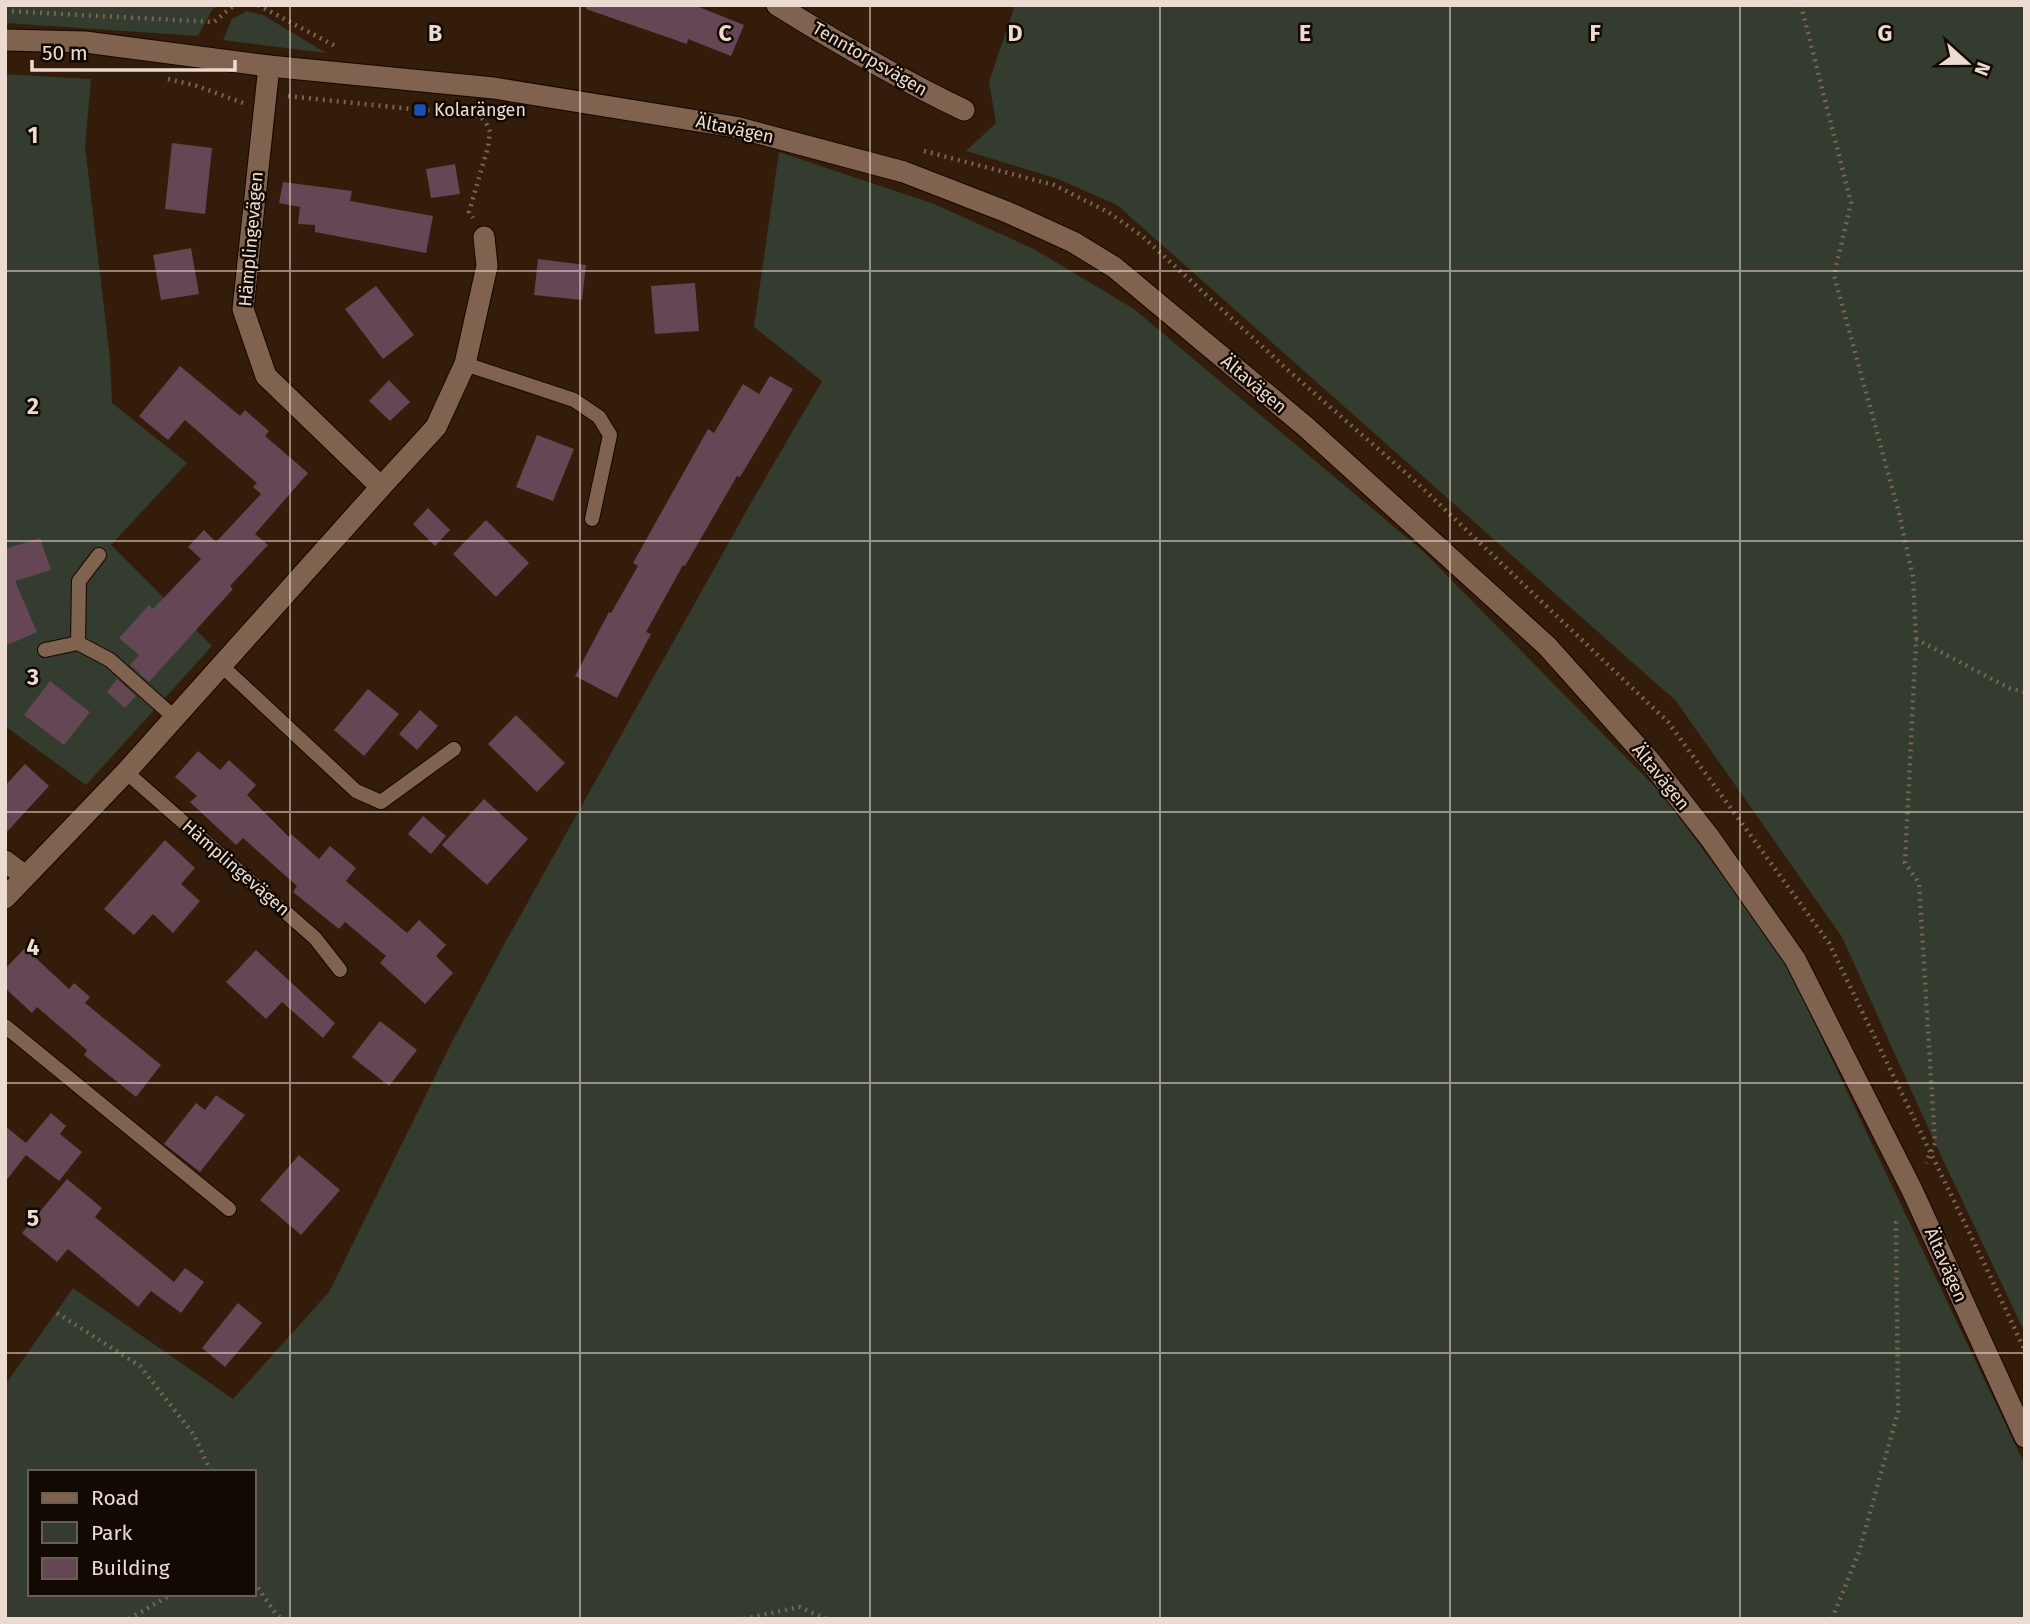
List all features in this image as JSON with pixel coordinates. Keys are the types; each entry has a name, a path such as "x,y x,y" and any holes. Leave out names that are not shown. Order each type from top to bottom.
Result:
{"main road":[{"name":"Tenntorpsvägen","path":"777,5 859,55 964,110"},
{"name":"Ältavägen","path":"5,40 85,42 269,66 494,88 735,127 904,172 1018,217 1073,242 1114,267 1306,428 1546,646 1659,772 1710,838 1795,959 1912,1190 2025,1437"},
{"name":"Hämplingevägen","path":"269,66 243,309 266,376 381,487"},
{"path":"5,898 126,772 436,427 464,363 487,266 485,237"},
{"path":"5,861 25,876"}],"lane":[{"path":"464,363 573,400 599,417 610,435 592,519"},
{"path":"78,643 79,581 99,555"},
{"path":"45,650 78,643 110,660 175,718"},
{"path":"222,666 356,791 381,802 454,749"},
{"name":"Hämplingevägen","path":"126,772 315,937 340,970"},
{"path":"5,1026 229,1209"}],"path":[{"path":"5,11 214,22 234,5"},
{"path":"258,5 333,46 347,48"},
{"path":"1801,5 1851,203 1834,275 1899,513 1913,577 1916,639 1905,863 1919,883 1935,1143 1925,1164"},
{"path":"197,86 263,110 284,96 464,112 480,116 490,132 470,212 485,237"},
{"path":"921,151 1054,185 1108,212 1142,236 1290,372 1416,482 1668,722 1829,943 2025,1351"},
{"path":"1916,639 2009,688 2025,692"},
{"path":"1832,1619 1859,1552 1898,1412 1896,1223"},
{"path":"57,1313 140,1366 194,1434 210,1470"},
{"path":"256,1585 282,1619"},
{"path":"129,1619 169,1596"},
{"path":"744,1619 799,1608 827,1619"}],"green space":[{"path":"5,5 218,5 212,10 198,36 5,23"},
{"path":"1015,5 2025,5 2025,1333 1842,937 1676,701 1117,205 1058,179 966,151 996,123 989,82"},
{"path":"247,11 263,15 326,53 223,40 232,19"},
{"path":"5,74 91,79 85,146 110,359 112,403 187,463 111,545 212,646 86,785 5,726"},
{"path":"779,152 934,204 1034,249 1134,309 1424,552 1662,794 1784,959 2025,1465 2025,1619 5,1619 5,1385 73,1288 233,1399 329,1292 452,1042 506,941 822,381 754,327"}],"building":[{"path":"586,5 694,5 744,25 731,56 688,39 687,44 586,9"},
{"path":"172,143 212,148 205,214 165,209"},
{"path":"455,164 460,194 431,198 426,169"},
{"path":"283,182 352,191 350,201 433,216 426,253 315,232 315,225 298,224 300,207 279,203"},
{"path":"191,248 199,294 161,300 153,255"},
{"path":"538,259 586,265 582,300 534,295"},
{"path":"695,283 699,331 655,334 651,286"},
{"path":"376,286 414,335 383,359 345,309"},
{"path":"180,366 240,416 245,410 269,431 265,436 308,473 255,534 268,545 230,586 233,589 149,682 130,665 139,655 119,638 149,605 153,609 201,559 188,547 204,530 216,542 261,494 253,487 257,483 185,420 168,440 139,416"},
{"path":"770,376 793,389 740,477 737,476 685,566 683,565 646,632 651,634 617,698 575,676 609,612 611,613 638,566 633,563 708,429 714,433 743,384 759,394"},
{"path":"389,380 410,402 390,421 369,401"},
{"path":"537,435 574,449 553,501 516,487"},
{"path":"428,508 450,530 435,546 413,524"},
{"path":"486,520 529,563 496,597 453,554"},
{"path":"40,538 51,570 15,581 37,632 5,646 5,549"},
{"path":"117,679 136,696 125,708 107,692"},
{"path":"50,681 90,712 64,745 24,715"},
{"path":"368,689 399,714 364,756 334,730"},
{"path":"420,710 438,726 417,750 399,734"},
{"path":"516,715 565,763 537,792 488,744"},
{"path":"198,751 220,770 229,760 256,785 247,795 289,837 291,834 319,859 330,846 356,868 346,881 407,933 419,920 446,945 436,956 453,973 425,1004 380,963 386,956 345,922 339,929 293,892 297,886 243,838 236,845 190,802 197,796 175,777"},
{"path":"25,764 49,786 5,834 5,786"},
{"path":"484,799 528,839 487,885 442,845"},
{"path":"423,816 446,836 431,854 408,834"},
{"path":"165,840 195,868 181,884 200,901 173,933 153,914 134,935 104,909"},
{"path":"25,948 69,989 74,983 90,997 85,1003 161,1065 136,1097 84,1055 87,1050 37,1007 32,1013 5,988 5,969"},
{"path":"256,950 335,1023 323,1038 282,1002 266,1019 226,982"},
{"path":"380,1021 417,1050 389,1086 352,1057"},
{"path":"216,1095 245,1115 200,1172 164,1144 196,1103 205,1110"},
{"path":"51,1113 66,1126 60,1134 82,1152 59,1181 26,1155 5,1182 5,1126 26,1143"},
{"path":"299,1155 340,1190 301,1235 260,1200"},
{"path":"67,1179 102,1208 95,1217 174,1282 185,1268 204,1282 181,1313 151,1291 138,1307 68,1249 57,1262 22,1233"},
{"path":"238,1303 262,1323 225,1367 202,1348"}],"place":[{"name":"Kolarängen","path":"420,110"}]}
